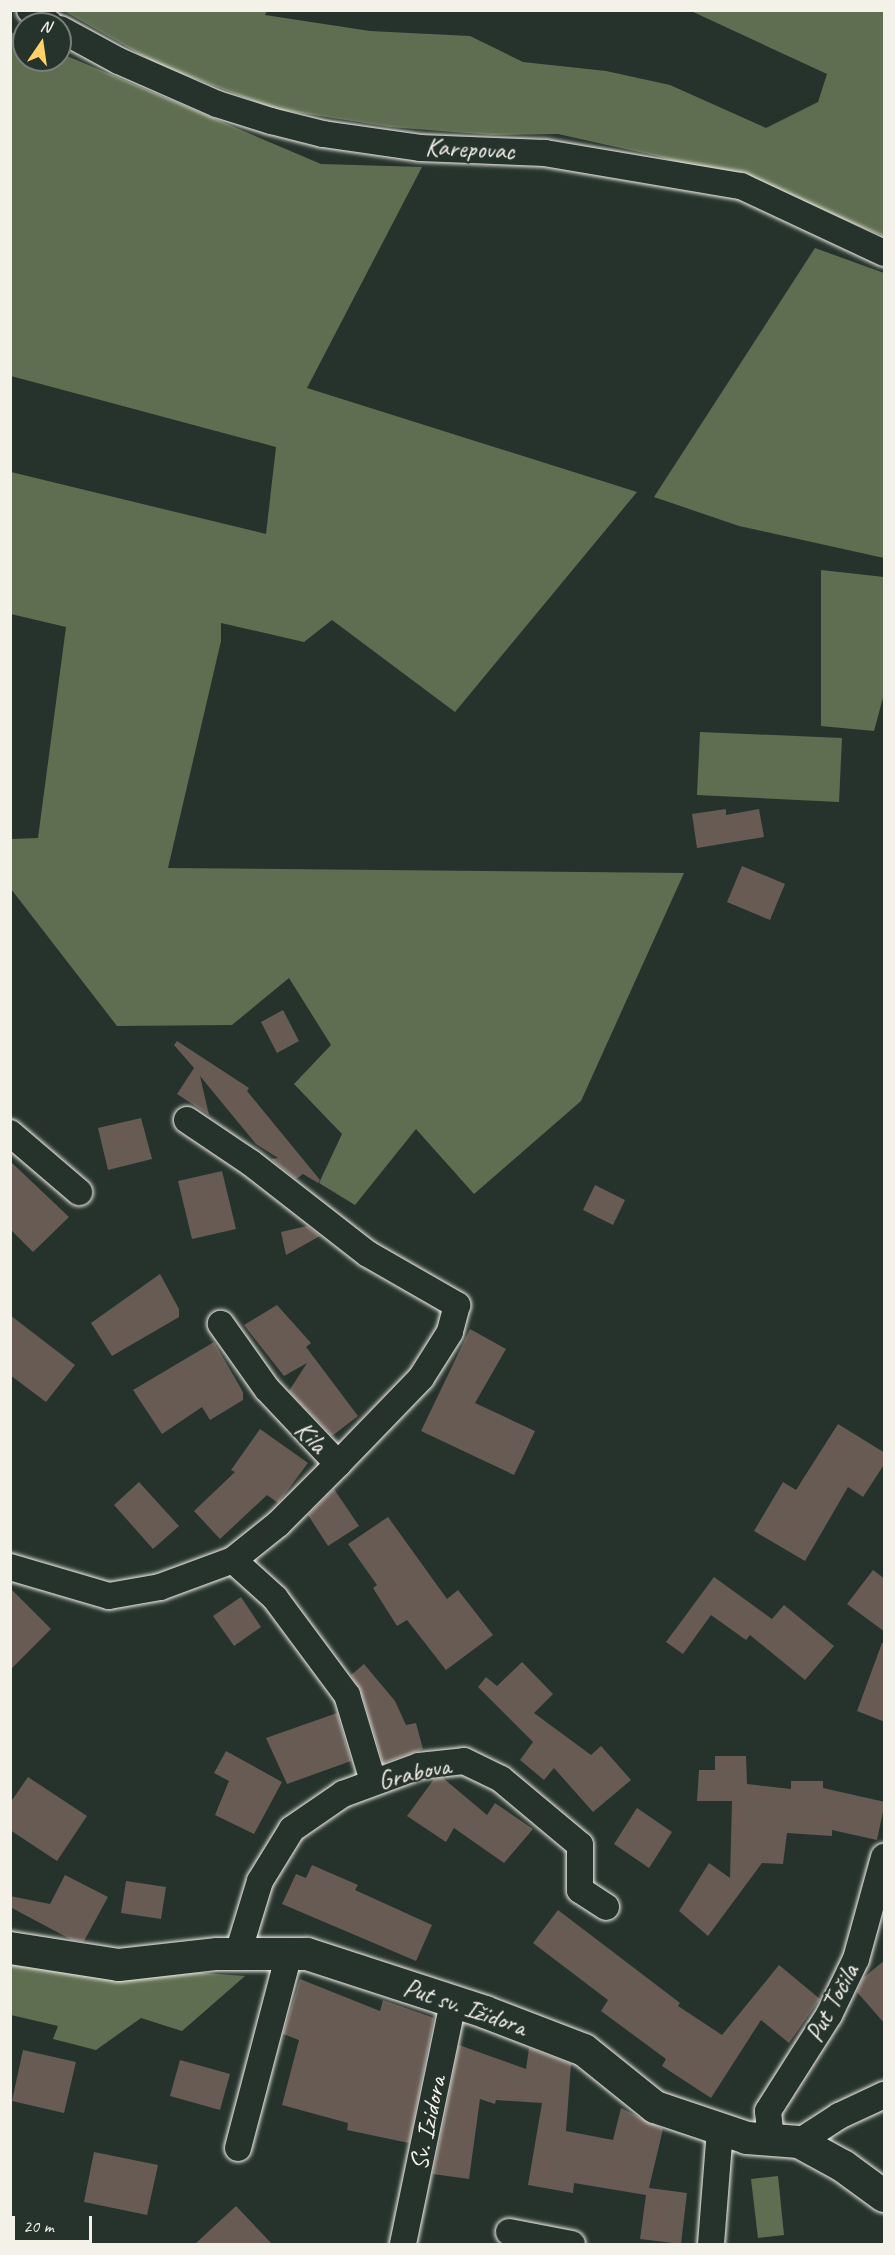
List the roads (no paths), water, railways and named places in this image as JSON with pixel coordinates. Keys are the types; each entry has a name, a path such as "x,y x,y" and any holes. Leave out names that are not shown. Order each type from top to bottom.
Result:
{"street":[{"name":"Karepovac","path":"72,36 119,62 184,90 271,121 323,134 420,148 545,153 741,186 885,253"},
{"path":"187,1120 251,1163 368,1254 457,1305 450,1332 421,1378 338,1464"},
{"path":"10,1133 79,1192"},
{"name":"Kila","path":"10,1567 109,1596 160,1587 233,1560 278,1524 338,1464 267,1389 221,1324"},
{"path":"233,1560 275,1598 347,1695 373,1781"},
{"name":"Grabova","path":"238,1953 261,1881 292,1829 343,1794 373,1781 419,1766 464,1761 501,1779 580,1845 580,1890 606,1907"},
{"name":"Put Točila","path":"785,2141 768,2111 829,2014 856,1959 885,1857"},
{"name":"Put sv. Ižidora","path":"10,1948 119,1965 238,1953 307,1954 453,2001 584,2050 655,2108 747,2138 785,2141"},
{"path":"238,2148 289,1954"},
{"name":"Sv. Izidora","path":"403,2244 453,2001"},
{"path":"785,2141 885,2095"},
{"path":"711,2244 720,2129"},
{"path":"785,2141 843,2166 885,2196"},
{"path":"509,2232 572,2244"}]}
